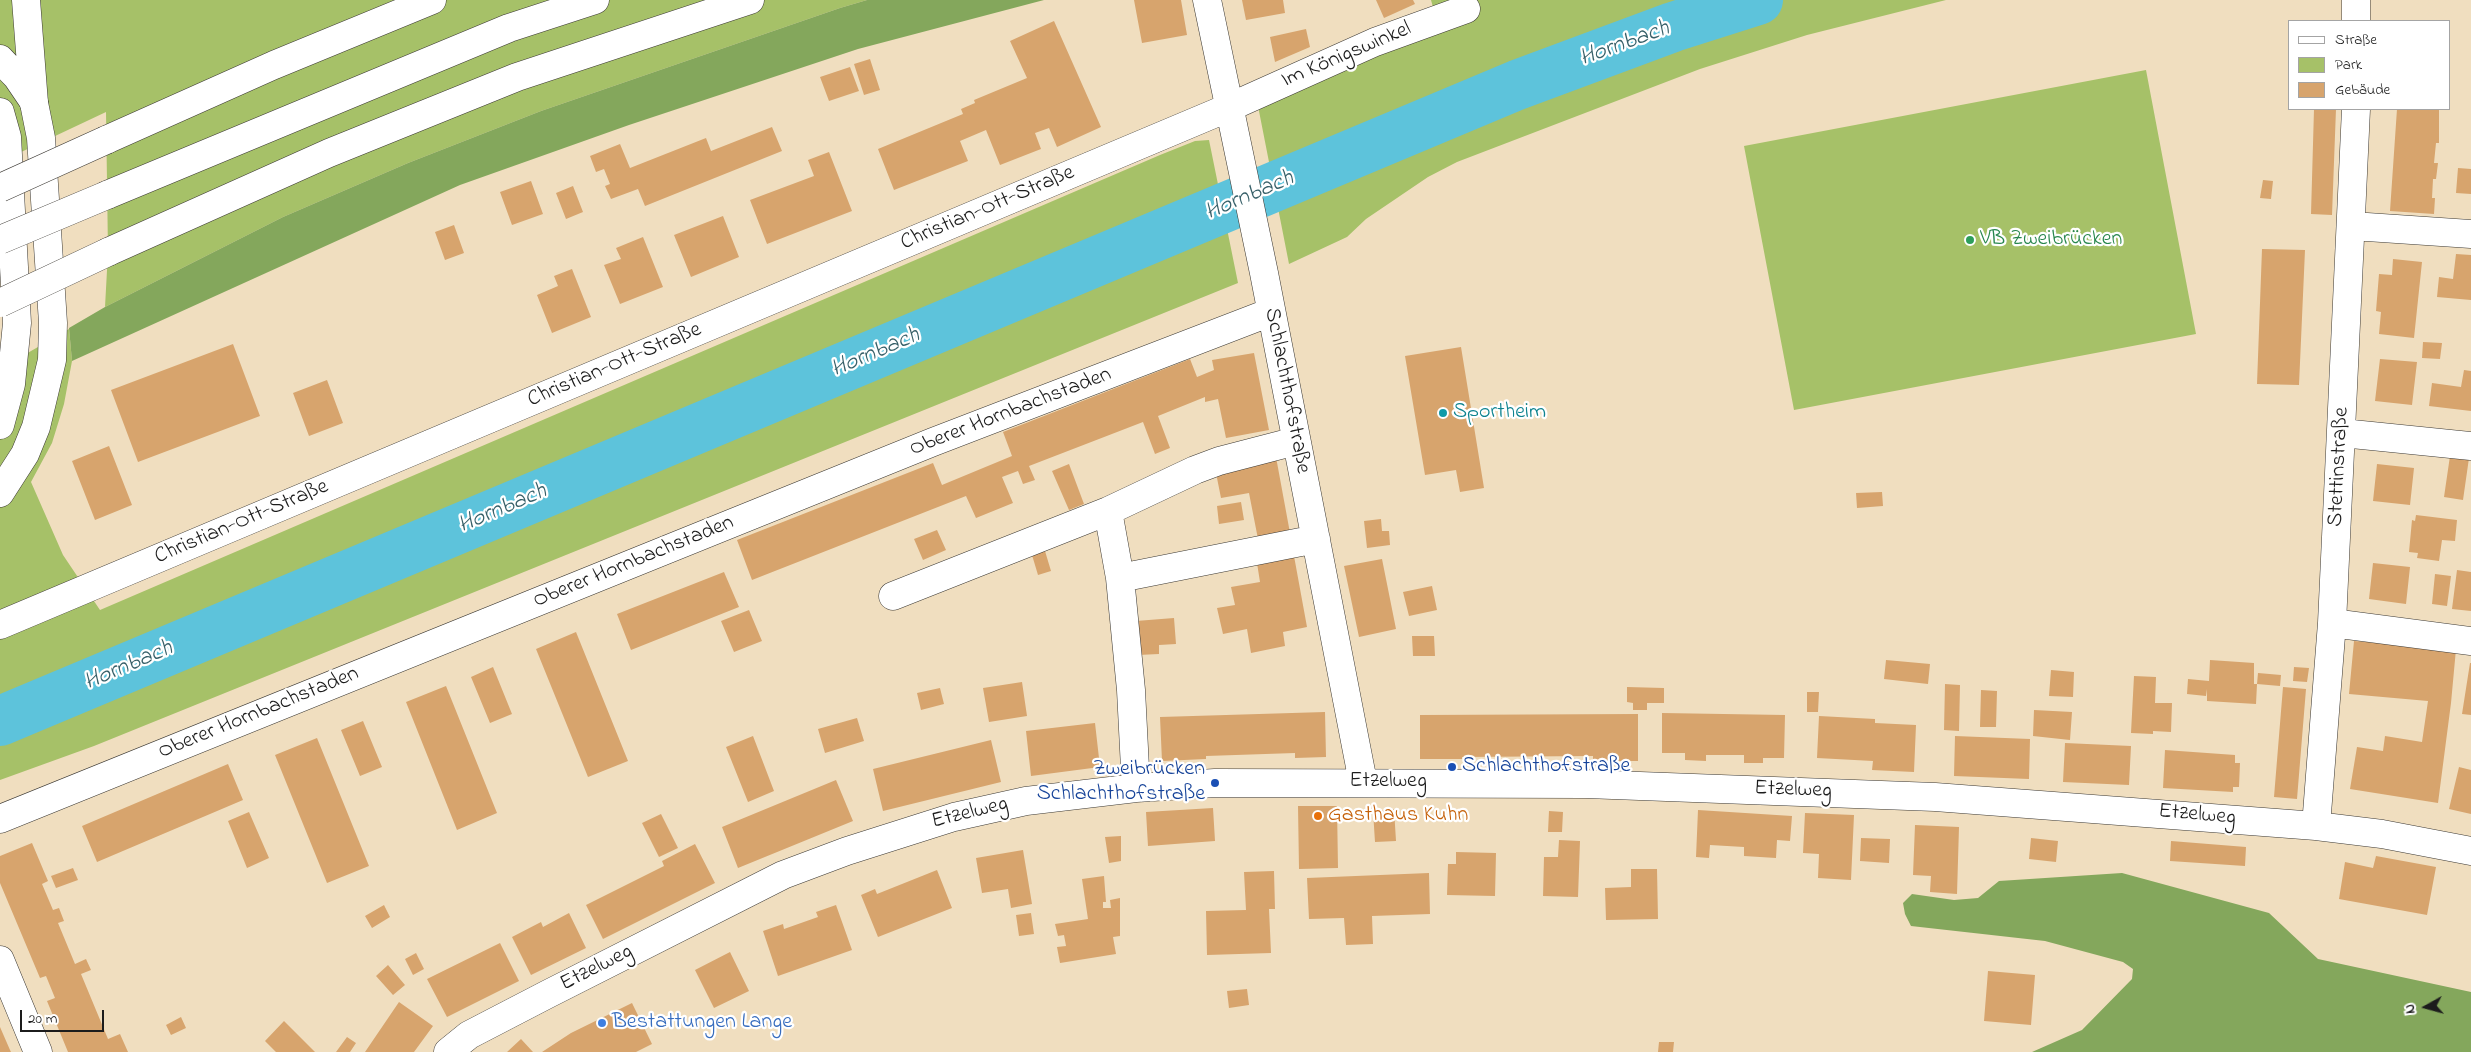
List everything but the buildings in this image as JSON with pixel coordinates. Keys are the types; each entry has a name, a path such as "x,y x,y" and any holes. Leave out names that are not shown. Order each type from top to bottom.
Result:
{"main road":[{"path":"0,493 25,454 36,427 52,360 53,323 40,138 34,103 26,0"},
{"path":"0,188 274,65 432,0"},
{"path":"0,240 508,28 595,0"},
{"path":"0,304 108,252 329,153 508,81 750,0"},
{"name":"Schlachthofstraße","path":"1207,0 1264,273 1363,782"},
{"path":"2356,0 2356,20"},
{"name":"Im Königswinkel","path":"1232,120 1375,42 1466,9"},
{"path":"0,59 22,84 34,103"},
{"name":"Stettinstraße","path":"2316,826 2332,622 2356,110"},
{"path":"0,112 7,137 18,323 11,384 0,424"},
{"name":"Christian-Ott-Straße","path":"0,625 1232,120"},
{"path":"2352,226 2471,234"},
{"name":"Oberer Hornbachstaden","path":"0,819 934,442 1271,312"},
{"path":"2342,433 2471,446"},
{"path":"893,596 1108,511 1203,467 1296,441"},
{"path":"1108,511 1120,578 1131,690 1136,788"},
{"path":"1120,578 1316,539"},
{"path":"2332,622 2471,641"},
{"name":"Etzelweg","path":"448,1052 469,1035 548,994 783,876 838,854 916,828 1026,801 1136,788 1215,783 1596,784 1934,797 2316,826 2382,834 2471,851"},
{"path":"0,960 38,1052"}],"green space":[{"path":"0,0 867,0 541,111 408,163 283,217 105,307 108,252 106,112 0,162"},
{"path":"867,0 1044,0 858,49 629,125 460,185 72,361 69,328 105,307 283,217 408,163 541,111"},
{"path":"1431,0 1946,0 1807,35 1700,69 1457,162 1428,177 1366,219 1347,237 1289,264 1258,106 1438,25"},
{"name":"VB Zweibrücken","path":"2146,70 2196,334 1794,410 1744,146"},
{"path":"1209,140 1238,283 94,746 0,780 0,369 69,329 72,361 64,404 52,443 31,482 63,555 100,610 1160,155 1195,141"},
{"path":"2122,873 2269,913 2318,959 2471,992 2471,1052 2032,1052 2082,1030 2132,979 2133,969 2123,962 2045,941 1911,926 1905,914 1903,903 1912,894 1954,900 1978,898 1999,881"}],"waterway":[{"name":"Hornbach","path":"0,721 1517,85 1673,27 1758,0"}],"place":[{"name":"VB Zweibrücken","path":"1970,240"},
{"name":"Sportheim","path":"1443,413"},
{"name":"Schlachthofstraße","path":"1452,767"},
{"name":"Zweibrücken Schlachthofstraße","path":"1215,783"},
{"name":"Gasthaus Kuhn","path":"1318,816"},
{"name":"Bestattungen Lange","path":"602,1023"}]}
